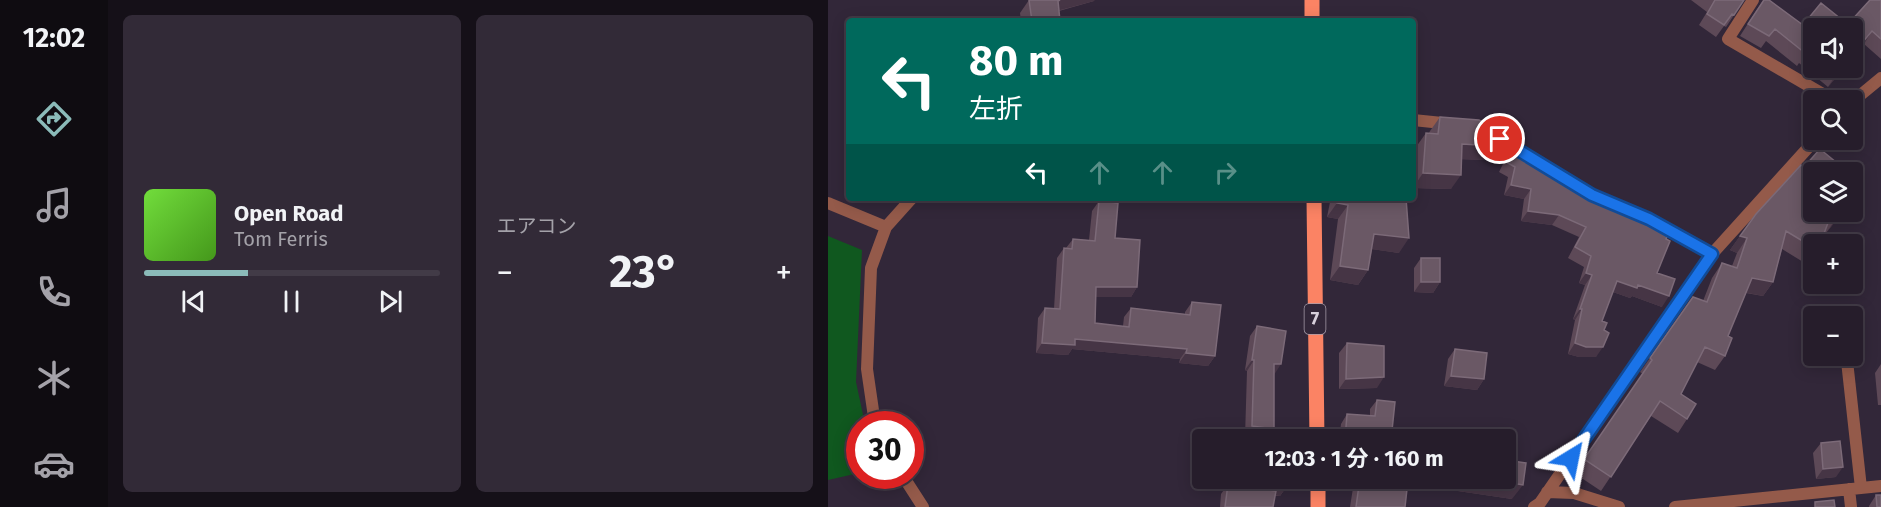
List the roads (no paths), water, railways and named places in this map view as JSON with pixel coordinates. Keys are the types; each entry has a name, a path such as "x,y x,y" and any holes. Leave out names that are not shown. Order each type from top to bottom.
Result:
{"main road":[{"path":"1312,0 1312,18"},
{"name":"7","path":"1314,201 1317,429"},
{"path":"1317,489 1318,507"}],"street":[{"path":"1753,0 1728,39 1816,90"},
{"path":"1863,93 1881,78"},
{"path":"1416,120 1481,128 1592,195 1649,219 1712,254"},
{"path":"1534,507 1540,503 1712,254 1806,150"},
{"path":"873,411 867,369 871,268 886,227 909,201"},
{"path":"828,203 886,227"},
{"path":"1847,366 1855,489 1851,507"},
{"path":"1675,507 1881,486"},
{"path":"911,489 923,507"},
{"path":"1547,492 1574,493 1618,507"}]}
